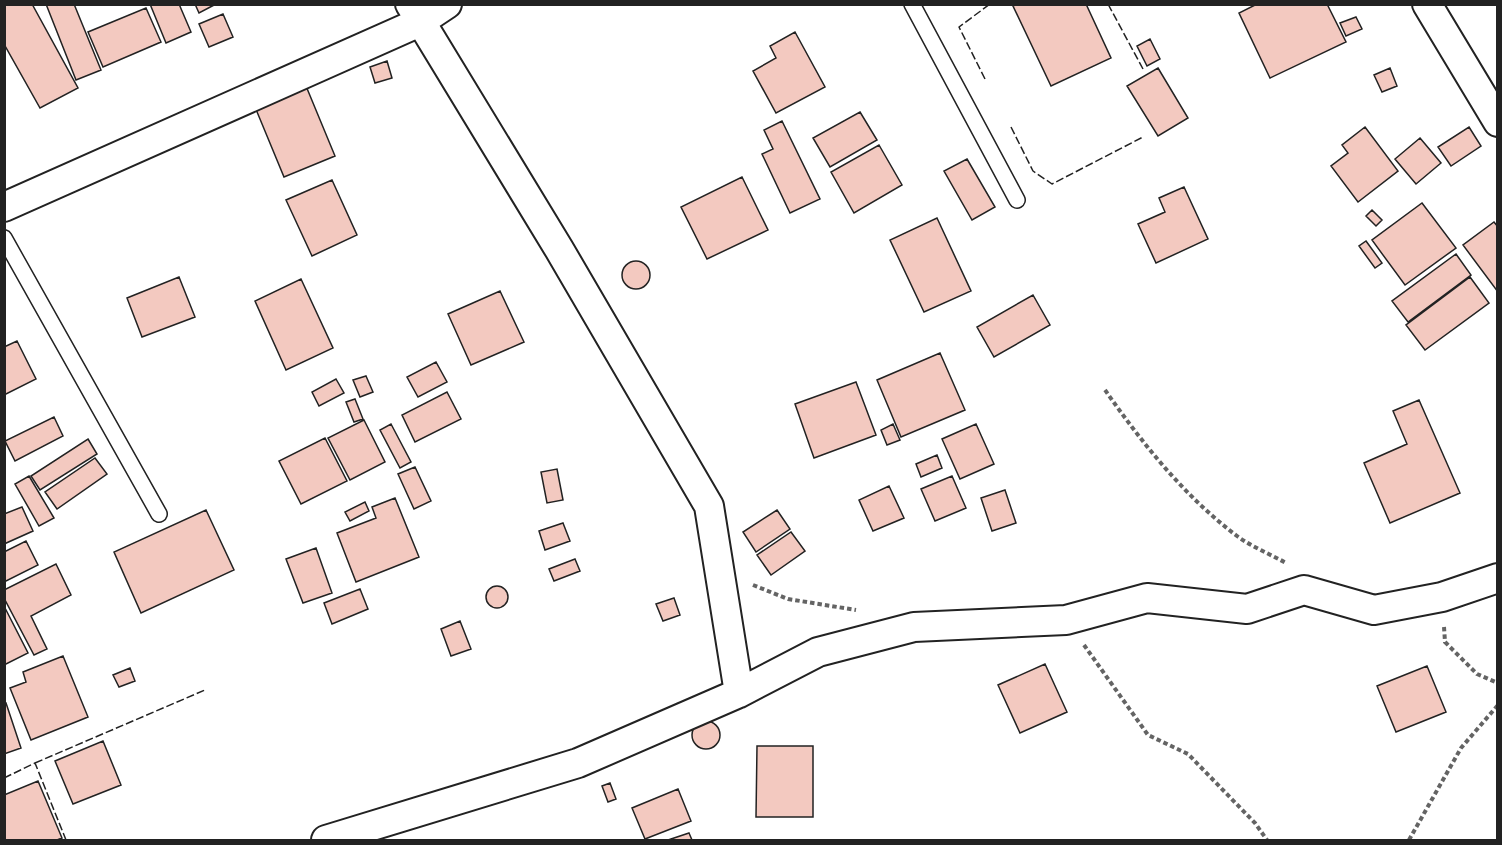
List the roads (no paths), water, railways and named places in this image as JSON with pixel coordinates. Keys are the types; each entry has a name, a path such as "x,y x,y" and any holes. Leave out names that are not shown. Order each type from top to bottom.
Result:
{"street":[{"path":"4,207 415,13 447,4"},
{"path":"1427,4 1497,122"},
{"path":"415,13 559,249 709,506 739,693"},
{"path":"326,840 578,763 739,693 818,652 914,627 1066,620 1147,598 1247,609 1304,590 1374,610 1442,597 1497,578"}],"lane":[{"path":"912,4 1017,200"},
{"path":"4,238 159,514"}]}
